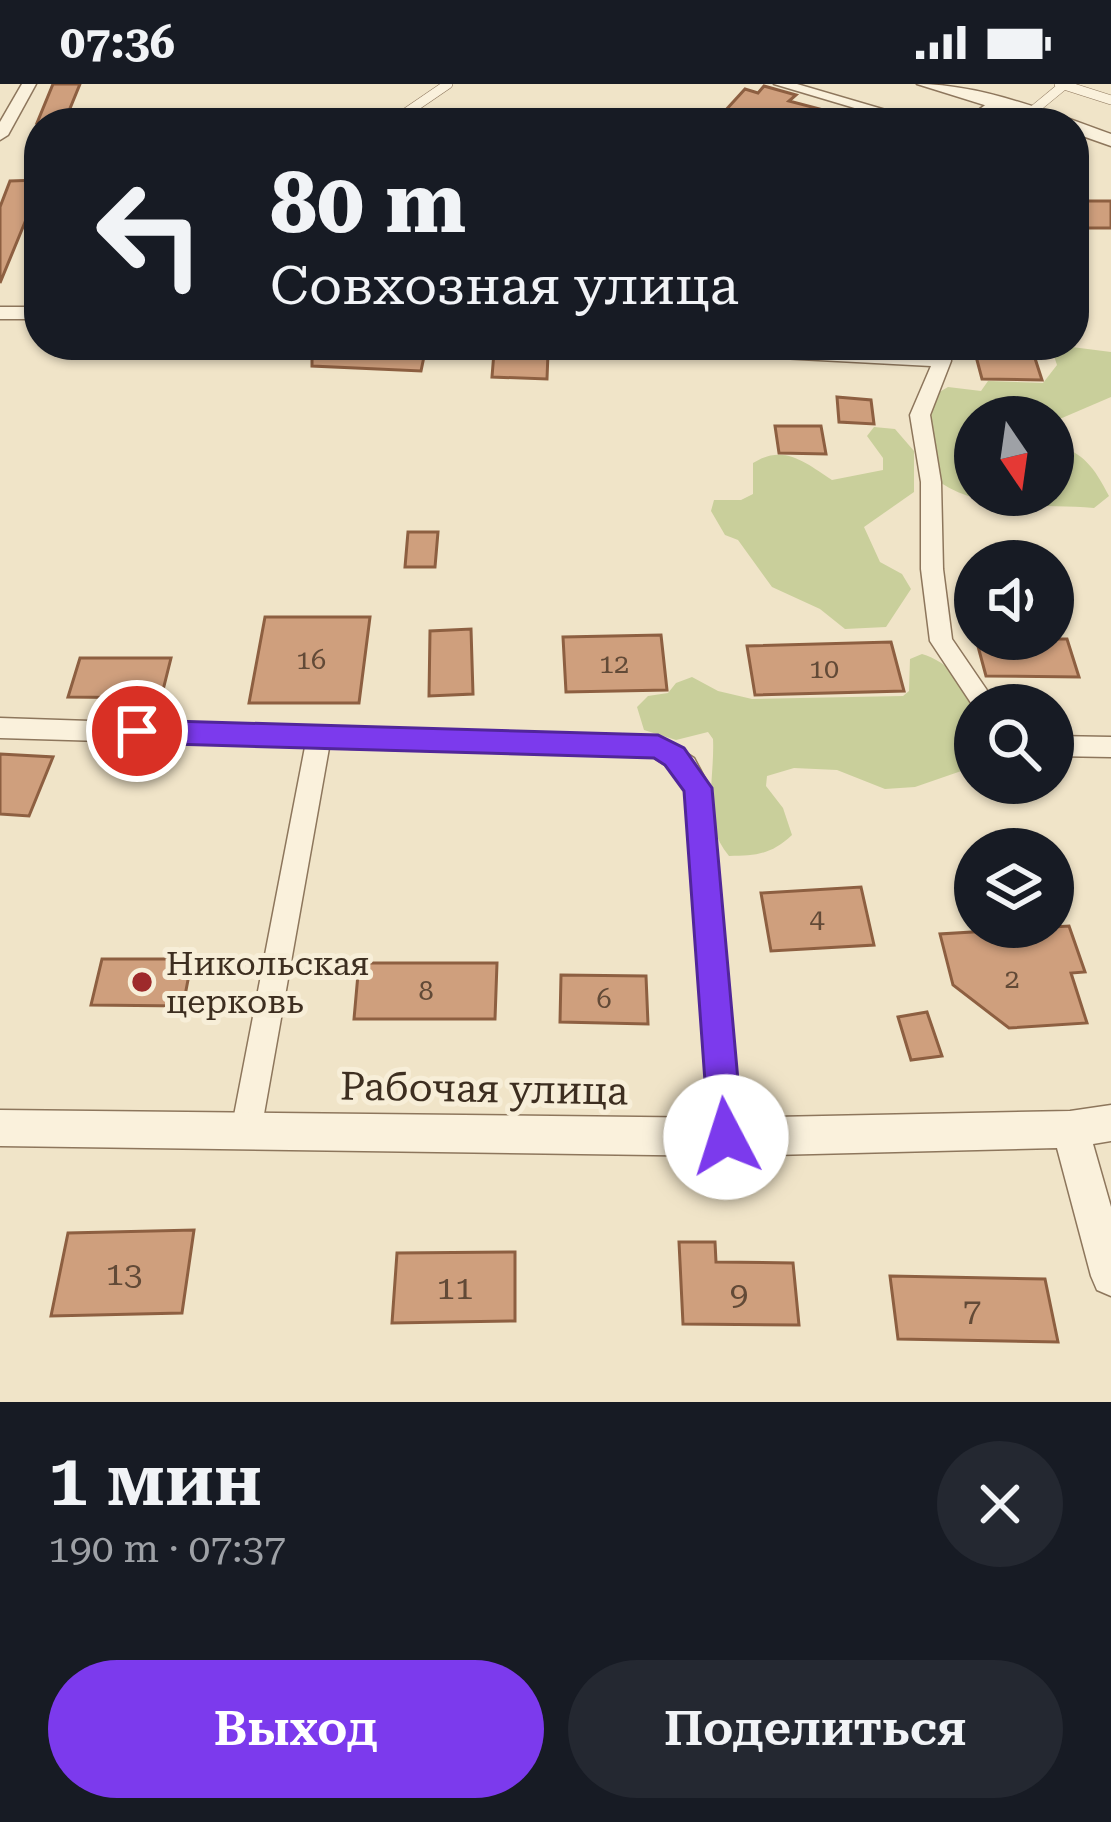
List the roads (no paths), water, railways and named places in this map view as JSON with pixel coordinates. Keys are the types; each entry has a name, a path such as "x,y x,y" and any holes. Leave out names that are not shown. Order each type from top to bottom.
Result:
{"street":[{"path":"0,135 6,109 29,84"},
{"path":"781,84 868,108"},
{"path":"926,84 1012,108"},
{"path":"991,108 997,104"},
{"path":"939,360 920,415 932,482 932,569 941,641 971,684"},
{"path":"0,728 658,747 685,765 698,788 726,1137"},
{"path":"246,1131 319,736"},
{"path":"1074,746 1111,747"},
{"name":"Рабочая улица","path":"0,1128 726,1137 1070,1129 1111,1123"},
{"path":"1070,1129 1111,1276"}],"lane":[{"path":"413,108 448,84"},
{"path":"1036,108 1062,85 1111,100"}],"place":[{"name":"Никольская церковь","path":"142,982"}]}
